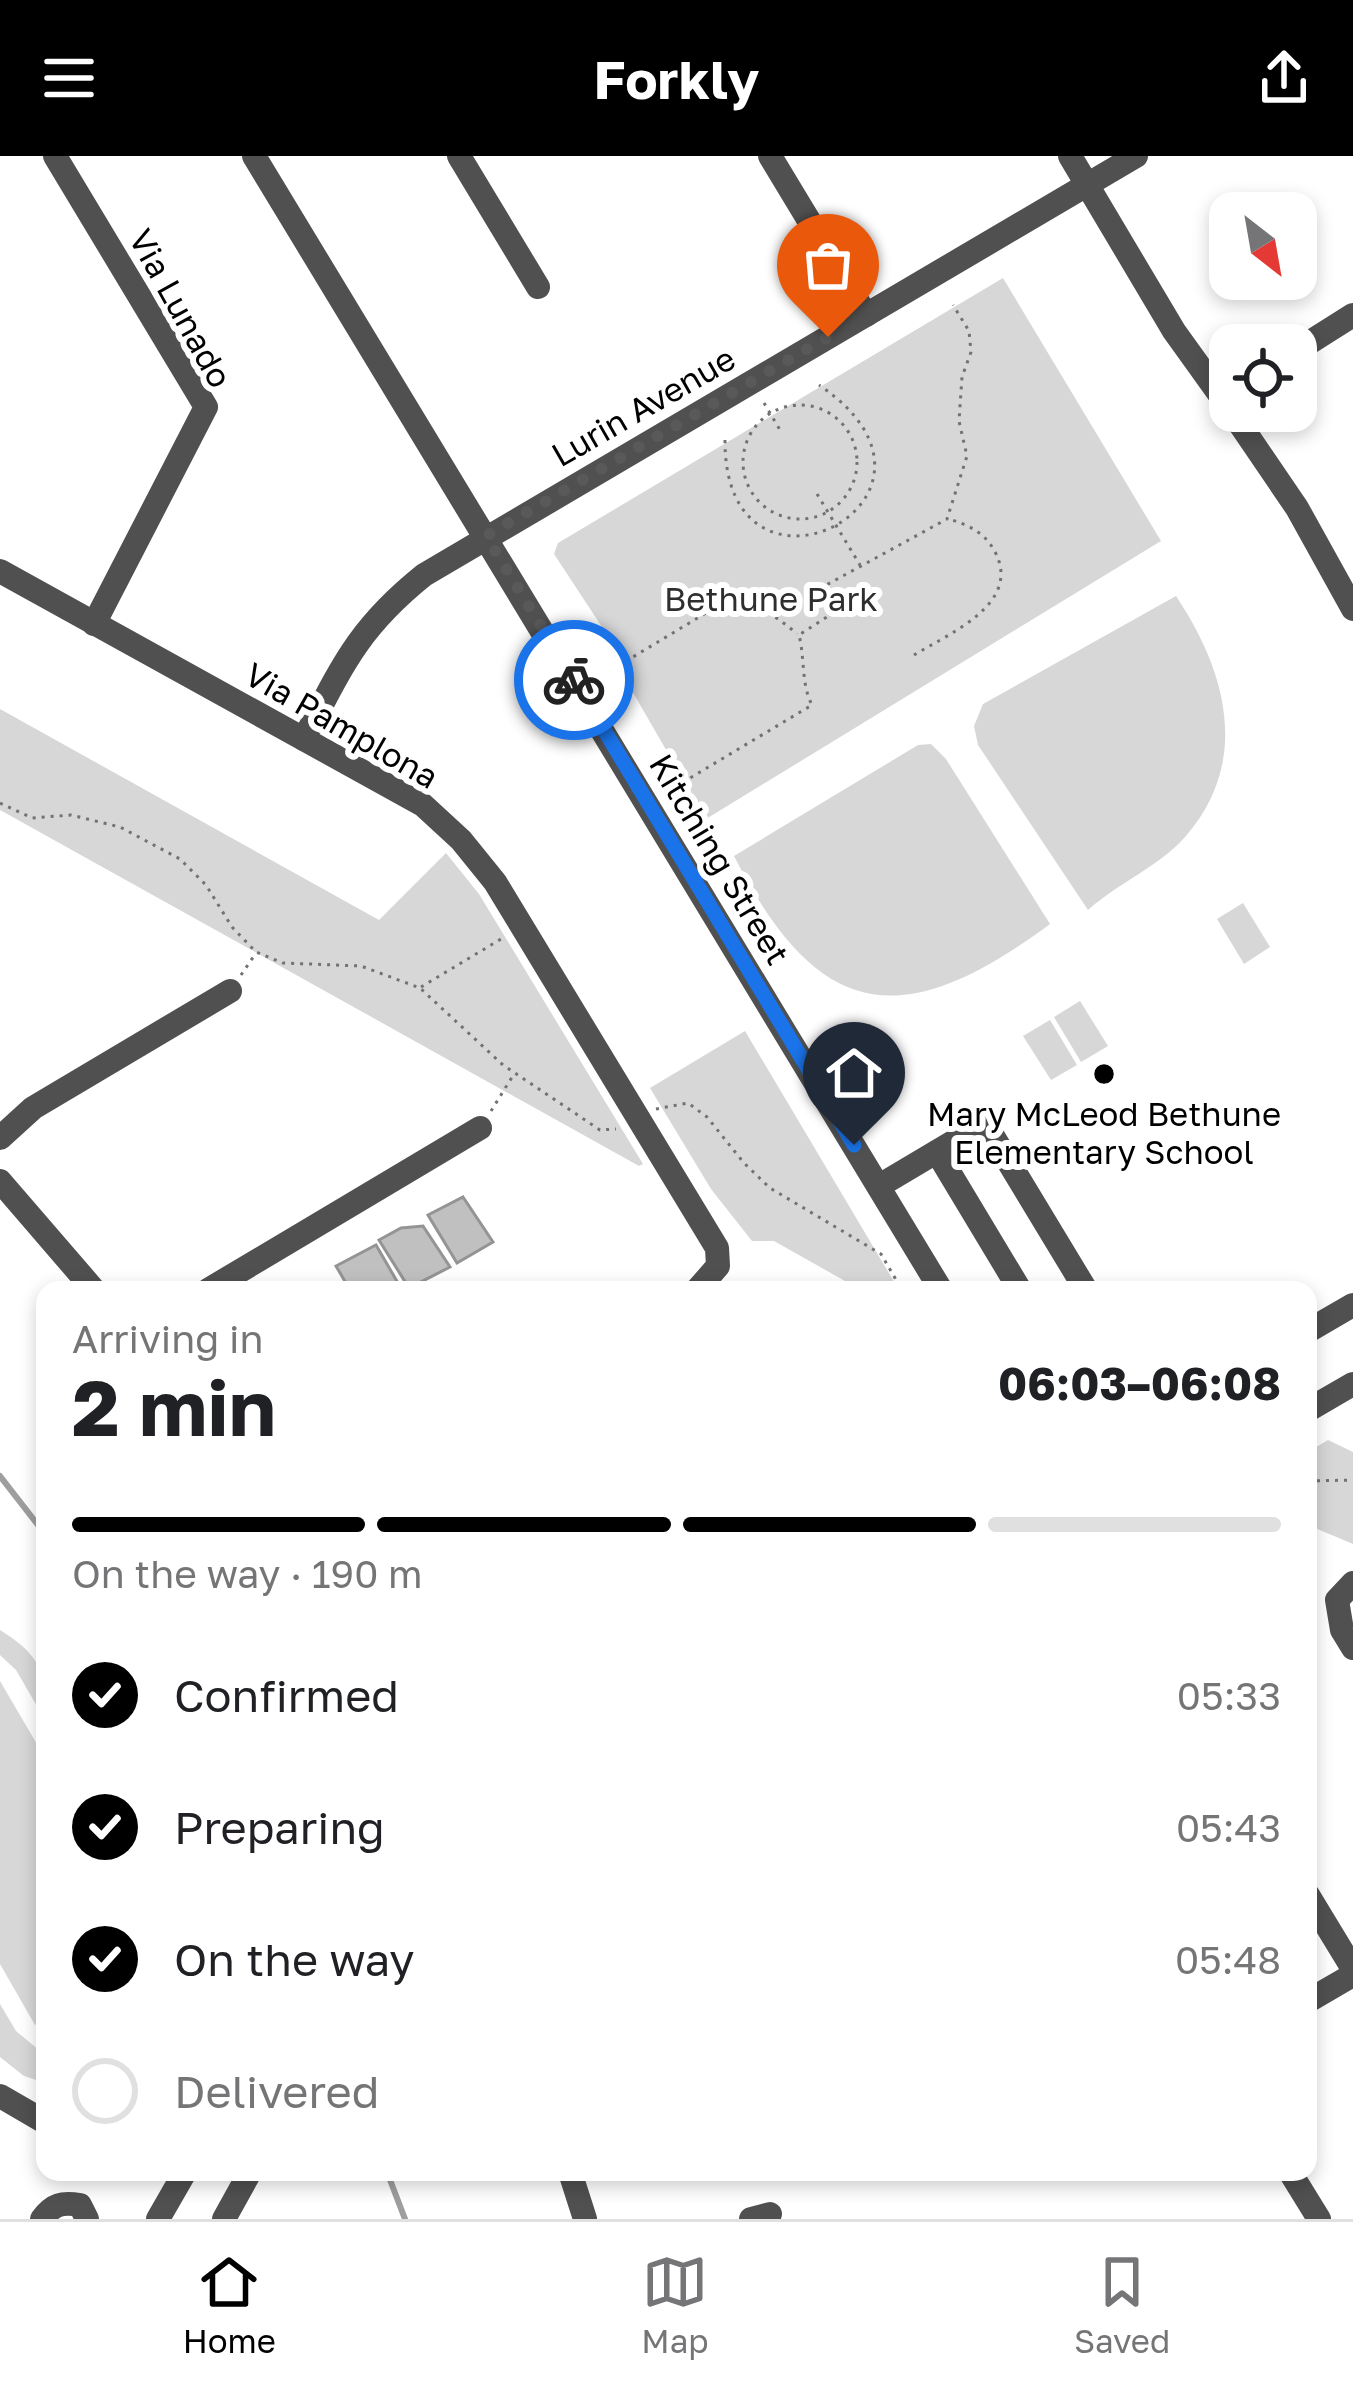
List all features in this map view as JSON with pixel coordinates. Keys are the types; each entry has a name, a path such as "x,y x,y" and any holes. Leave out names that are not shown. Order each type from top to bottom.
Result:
{"street":[{"name":"Via Lunado","path":"55,156 206,407 94,624"},
{"name":"Kitching Street","path":"254,156 936,1281"},
{"path":"458,156 538,287"},
{"path":"770,156 866,315"},
{"path":"1070,156 1174,331 1209,378"},
{"name":"Lurin Avenue","path":"304,739 362,632 424,575 1136,156"},
{"path":"1317,337 1353,314"},
{"path":"1247,432 1352,605"},
{"name":"Via Pamplona","path":"0,571 423,805 472,854 717,1248 718,1266 705,1281"},
{"path":"0,1138 33,1108 230,991"},
{"path":"879,1186 986,1124 1081,1281"},
{"path":"223,1281 480,1128"},
{"path":"937,1152 1015,1281"},
{"path":"0,1181 86,1281"},
{"path":"1317,1326 1353,1305"},
{"path":"1317,1405 1353,1384"},
{"path":"1345,1591 1342,1630 1353,1648"},
{"path":"1317,1910 1353,1972 1317,1995"},
{"path":"0,2096 36,2117"},
{"path":"158,2219 180,2181"},
{"path":"224,2219 245,2181"},
{"path":"573,2181 585,2219"},
{"path":"1296,2181 1319,2219"},
{"path":"42,2219 64,2202 80,2205 87,2219"}],"path":[{"path":"799,635 830,615 819,589 947,519 967,456 958,421 962,377 971,352 969,331 953,305"},
{"path":"725,440 728,485 734,500 753,521 780,535 812,535 837,528 863,505 872,481 874,453 864,425 849,405 819,385"},
{"path":"763,401 780,430"},
{"path":"789,406 828,412 854,441 854,481 845,498 829,512 795,519 763,506 751,492 744,475 747,440 770,414 789,406"},
{"path":"817,494 861,566"},
{"path":"914,656 979,615 1001,584 1000,560 988,539 969,525 947,519"},
{"path":"617,666 744,590 754,604 772,612 799,635 806,662 804,690 812,705 675,787"},
{"path":"0,803 32,818 71,815 120,827 180,859 206,885 232,927 256,952 283,963 361,966 420,988 514,1074 600,1130 614,1130 669,1103 688,1103 707,1117 770,1189 880,1254 896,1281"},
{"path":"420,988 521,927"},
{"path":"230,991 256,952"},
{"path":"480,1128 514,1074"},
{"path":"1317,1481 1353,1480"}],"green space":[{"name":"Bethune Park","path":"1003,278 1161,541 706,819 624,677 621,656 554,554 558,543"},
{"path":"1176,596 1194,625 1219,686 1225,748 1219,778 1206,808 1185,837 1088,910 978,745 974,726 983,704"},
{"path":"0,709 379,920 446,853 479,894 643,1164 639,1166 0,810"},
{"path":"931,744 946,759 1050,924 951,983 908,994 869,994 833,980 799,952 766,911 734,856 918,745"},
{"path":"1243,903 1270,947 1244,964 1217,919"},
{"path":"1080,1001 1108,1046 1081,1062 1054,1017"},
{"path":"1050,1020 1077,1065 1051,1080 1023,1036"},
{"path":"745,1031 894,1281 845,1281 774,1241 752,1241 711,1189 650,1088"},
{"path":"1328,1440 1353,1452 1353,1544 1317,1529 1317,1447"},
{"path":"0,1630 36,1662 36,1704 16,1670 0,1655"},
{"path":"0,1681 36,1743 36,2024 0,1964"},
{"path":"0,2004 16,2031 36,2048 36,2080 0,2057"}],"building":[{"path":"463,1197 493,1242 457,1263 428,1215"},
{"path":"423,1226 450,1267 423,1281 405,1281 379,1240 401,1228"},
{"path":"376,1245 397,1281 345,1281 336,1266"}],"waterway":[{"path":"0,1476 36,1522"},
{"path":"390,2181 405,2219"}],"way so far":[{"path":"574,680 486,536 828,337"}],"place":[{"name":"Mary McLeod Bethune Elementary School","path":"1104,1074"}],"route":[{"path":"574,680 854,1145"}]}
